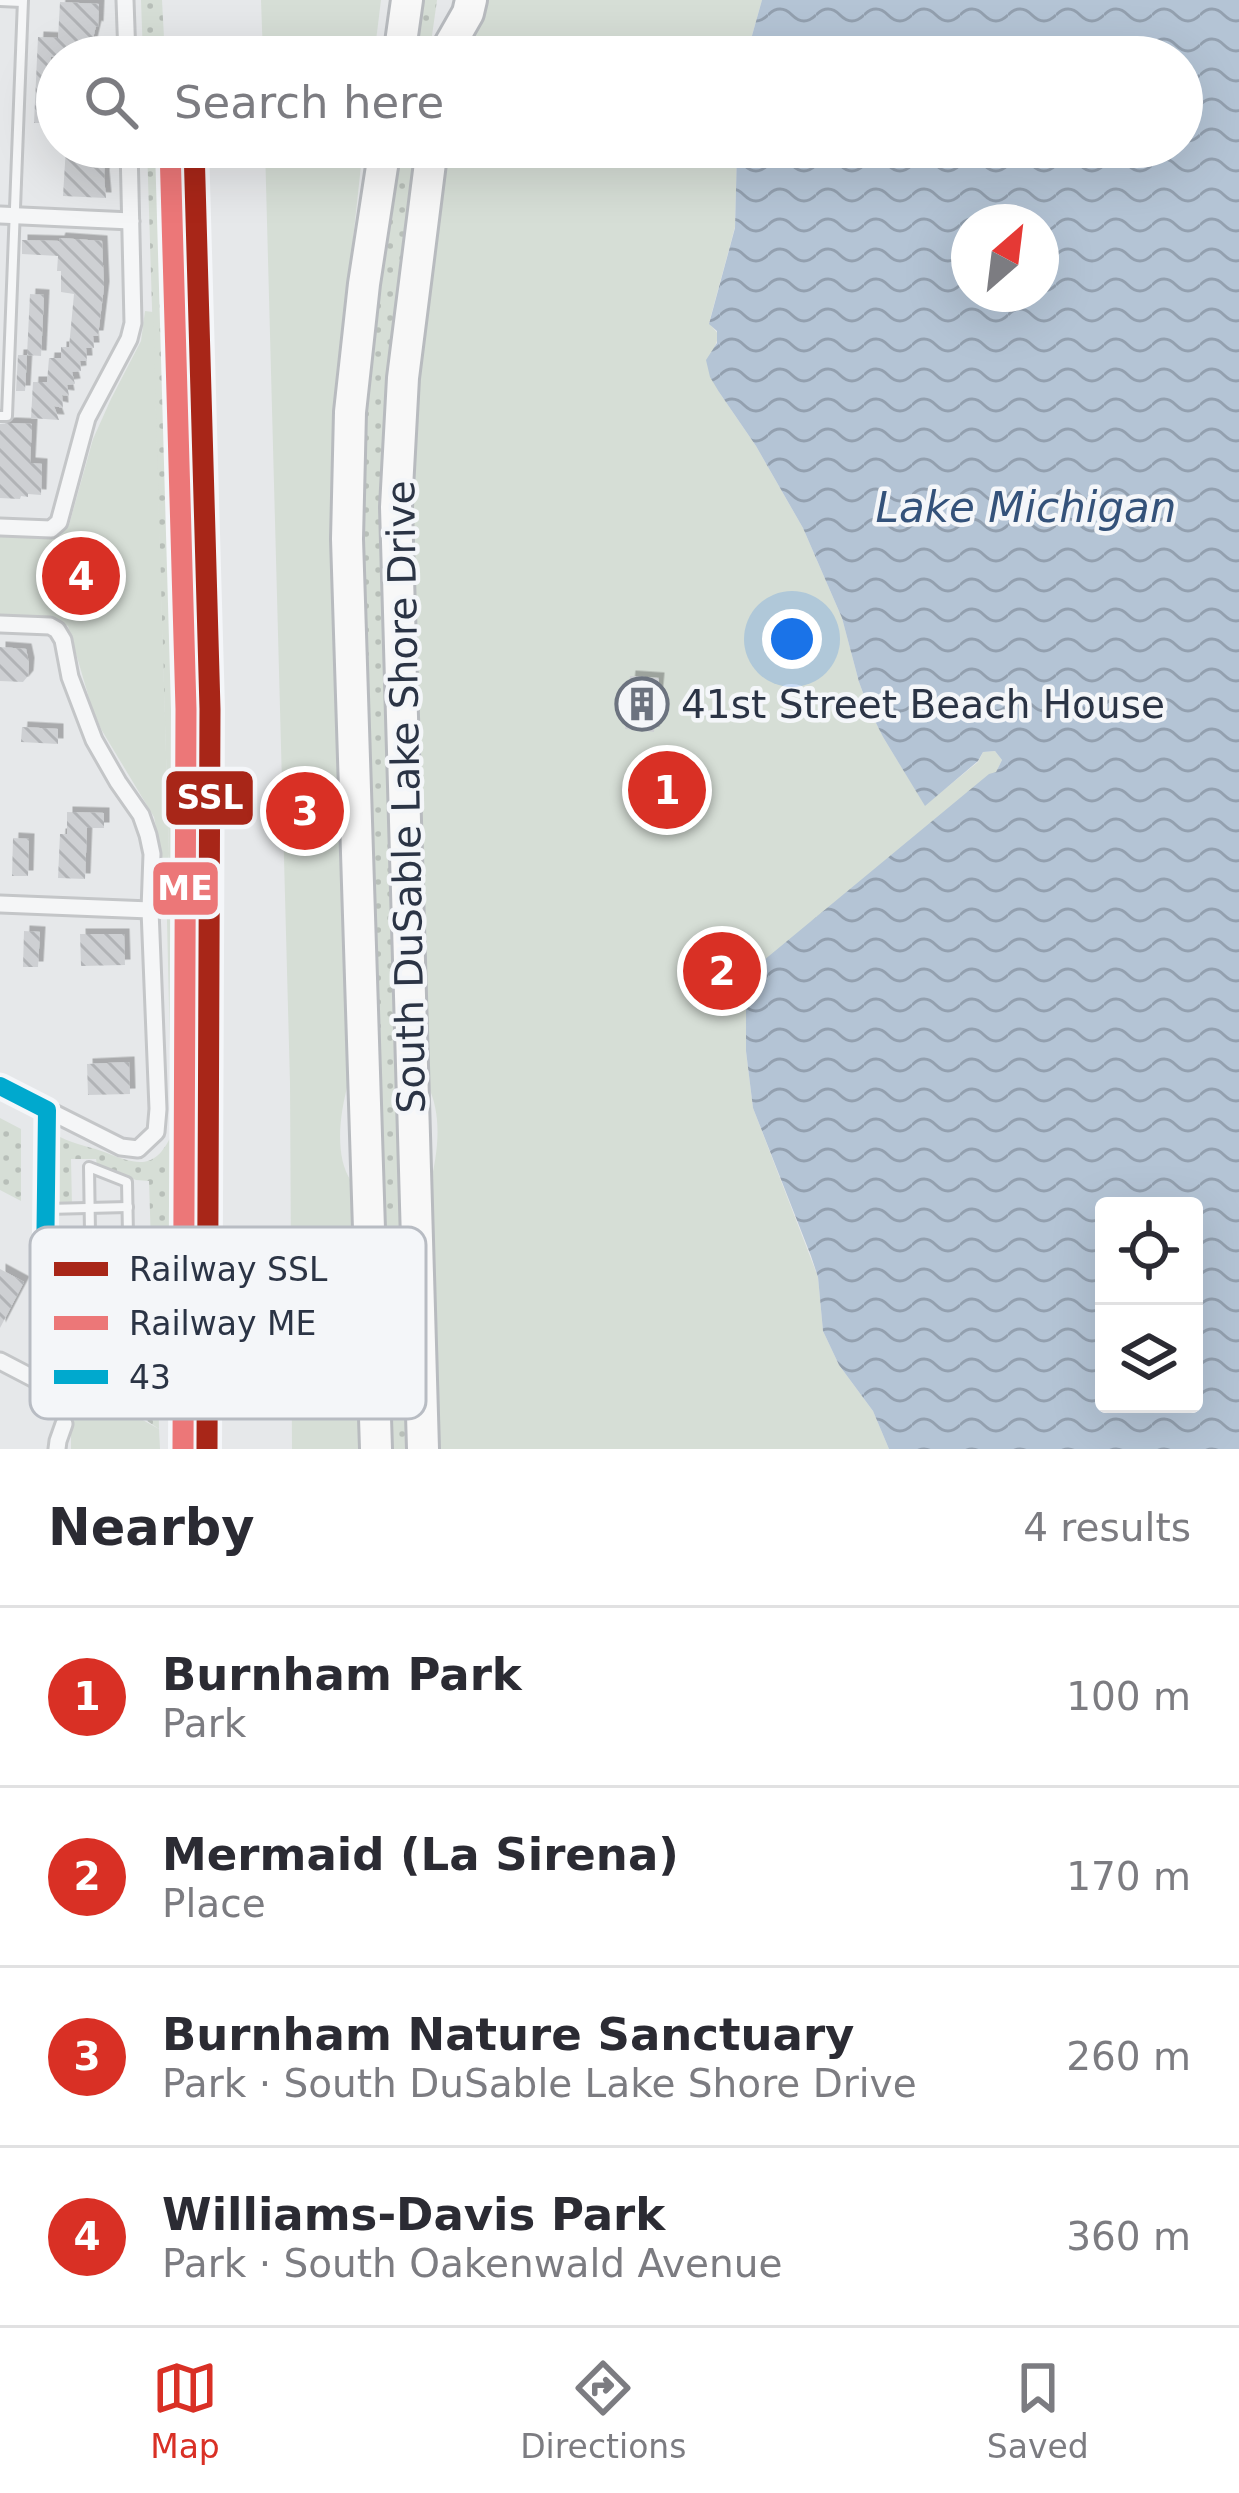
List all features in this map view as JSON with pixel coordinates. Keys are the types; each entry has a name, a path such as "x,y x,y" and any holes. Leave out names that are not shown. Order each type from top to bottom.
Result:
{"highway":[{"path":"389,0 394,36"},
{"path":"402,36 407,0"},
{"path":"447,36 452,0"},
{"path":"455,36 471,0"},
{"name":"South DuSable Lake Shore Drive","path":"369,1227 346,539 350,412 382,168"},
{"name":"South DuSable Lake Shore Drive","path":"417,1227 396,508 403,378 429,168"},
{"name":"South DuSable Lake Shore Drive","path":"375,1419 376,1449"},
{"name":"South DuSable Lake Shore Drive","path":"422,1419 423,1449"}],"street":[{"path":"125,0 126,36"},
{"path":"0,527 42,530 58,522 87,418 130,339 130,168"},
{"path":"8,215 131,221"},
{"path":"0,624 57,630 94,740 141,815 148,835 156,1132 144,1145 129,1150 0,1086"},
{"path":"0,904 150,910"},
{"path":"46,1227 47,1110"},
{"path":"0,1361 30,1377"},
{"path":"58,1449 64,1424"}],"lane":[{"path":"0,1 23,1 8,215 7,416 0,416"},
{"path":"90,1227 89,1167 127,1182 128,1227"},
{"path":"46,1209 128,1207"}],"shaded area":[{"path":"141,0 162,0 164,36 142,36"},
{"path":"261,0 381,0 377,36 262,36"},
{"path":"422,0 437,0 432,36 416,36"},
{"path":"479,0 762,0 752,36 471,36"},
{"path":"148,168 169,168 185,783 183,1227 150,1227 149,1181 97,1165 96,1159 71,1159 72,1206 60,1206 60,1137 145,1162 160,1154 172,1134 169,854"},
{"path":"266,168 361,168 338,379 331,563 348,1084 340,1147 351,1181 352,1227 291,1227"},
{"path":"396,168 414,168 388,388 380,533 401,1227 381,1227 361,559 363,435 371,338"},
{"path":"446,168 737,168 735,227 709,323 719,335 713,352 719,392 803,528 842,618 869,709 925,805 978,762 983,752 995,751 1002,760 996,772 747,983 746,1051 753,1108 818,1277 823,1331 839,1365 873,1411 889,1449 438,1449 430,1185 438,1134 427,1084 410,514 422,328"},
{"path":"145,311 153,312 166,878 154,817 101,729 68,626 52,617 0,614 0,535 53,538 69,525 93,439 141,341"},
{"path":"0,1118 21,1129 21,1201 0,1190"},
{"path":"71,1419 141,1419 159,1429 160,1449 71,1449"},
{"path":"292,1419 358,1419 359,1449 292,1449"},
{"path":"387,1419 407,1419 408,1449 388,1449"}],"water":[{"name":"Lake Michigan","path":"762,0 1239,0 1239,1449 889,1449 873,1411 839,1365 823,1331 811,1256 753,1108 746,1051 747,983 757,966 996,772 1002,760 995,751 983,752 925,806 869,709 842,618 803,528 710,377 706,360 717,343 717,331 709,324 735,228 737,168 1203,168 1203,36 752,36"}],"building":[{"path":"60,2 99,4 94,36 58,36"},
{"path":"65,168 105,168 106,198 63,196"},
{"path":"22,240 102,241 104,287 98,336 93,336 94,348 86,348 87,361 80,361 81,371 72,372 75,384 67,385 69,396 62,395 63,408 54,406 59,420 31,418 33,382 47,382 49,358 61,358 61,347 69,347 74,294 61,292 58,256 22,254"},
{"path":"30,294 44,295 41,356 27,355"},
{"path":"18,355 27,355 25,391 16,391"},
{"path":"0,424 32,424 30,463 42,464 41,495 0,498"},
{"path":"0,647 26,649 28,676 23,682 0,681"},
{"name":"41st Street Beach House","path":"630,676 659,678 654,732 625,729"},
{"path":"22,727 58,729 58,744 21,742"},
{"path":"67,812 104,813 104,828 87,828 85,879 58,878 60,834 67,834"},
{"path":"13,838 29,839 28,876 12,876"},
{"path":"24,931 40,932 38,967 23,967"},
{"path":"80,934 124,934 125,965 81,966"},
{"path":"129,1062 130,1094 88,1095 87,1064"},
{"path":"0,1269 24,1282 0,1328"}],"rail line":[{"name":"ME","path":"171,168 186,709 184,1227"},
{"name":"SSL","path":"195,168 210,709 208,1227"},
{"name":"ME","path":"183,1419 183,1449"},
{"name":"SSL","path":"207,1419 207,1449"}],"transit line":[{"name":"43","path":"0,1086 47,1110 46,1227"}],"place":[{"name":"Williams-Davis Park","path":"81,576"},
{"name":"41st Street Beach House","path":"642,704"},
{"name":"Burnham Park","path":"667,790"},
{"name":"Burnham Nature Sanctuary","path":"305,811"},
{"name":"Mermaid (La Sirena)","path":"722,971"}]}
